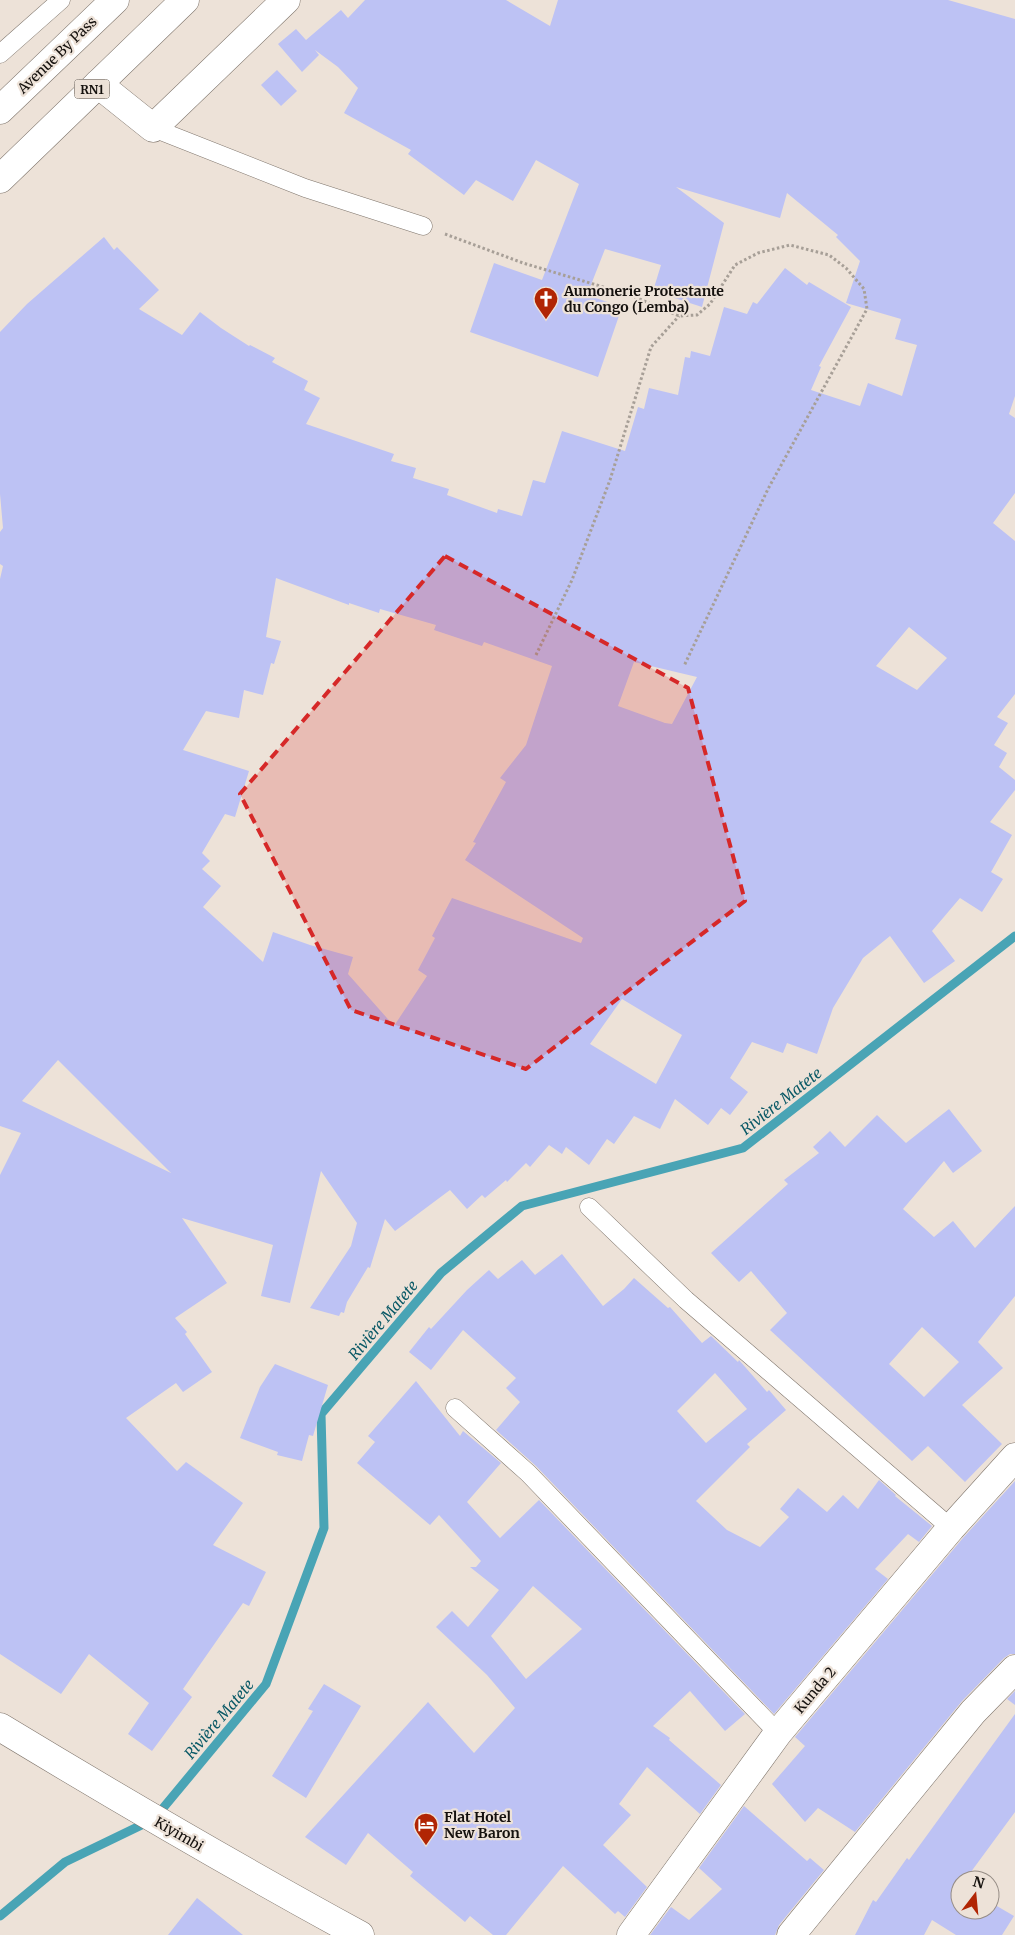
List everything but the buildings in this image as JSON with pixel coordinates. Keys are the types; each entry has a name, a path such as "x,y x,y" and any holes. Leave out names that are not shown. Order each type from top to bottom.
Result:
{"main road":[{"name":"Avenue By Pass","path":"0,110 114,0"},
{"name":"RN1","path":"0,179 185,0"},
{"path":"98,84 153,128 286,0"},
{"name":"Kunda 2","path":"632,1935 778,1733 951,1528 1015,1457"},
{"path":"791,1935 972,1712 1015,1670"},
{"name":"Kiyimbi","path":"0,1727 242,1871 360,1935"}],"lane":[{"path":"0,54 61,0"},
{"path":"153,128 305,188 423,226"},
{"path":"588,1207 686,1300 951,1528"},
{"path":"456,1408 542,1487 778,1733"}],"path":[{"path":"423,226 522,263 630,295 679,316 697,315 710,304 735,265 758,253 790,245 830,255 846,268 864,289 867,309 768,489 684,666"},
{"path":"536,655 572,580 606,489 651,347 679,316"}],"highlighted area":[{"path":"445,556 688,688 745,901 526,1069 351,1010 240,794"}],"waterway":[{"name":"Rivière Matete","path":"0,1916 65,1862 154,1819 266,1684 324,1528 321,1414 441,1273 522,1206 743,1148 1015,936"}],"place":[{"name":"Aumonerie Protestante du Congo (Lemba)","path":"546,320"},
{"name":"Flat Hotel New Baron","path":"426,1846"}]}
